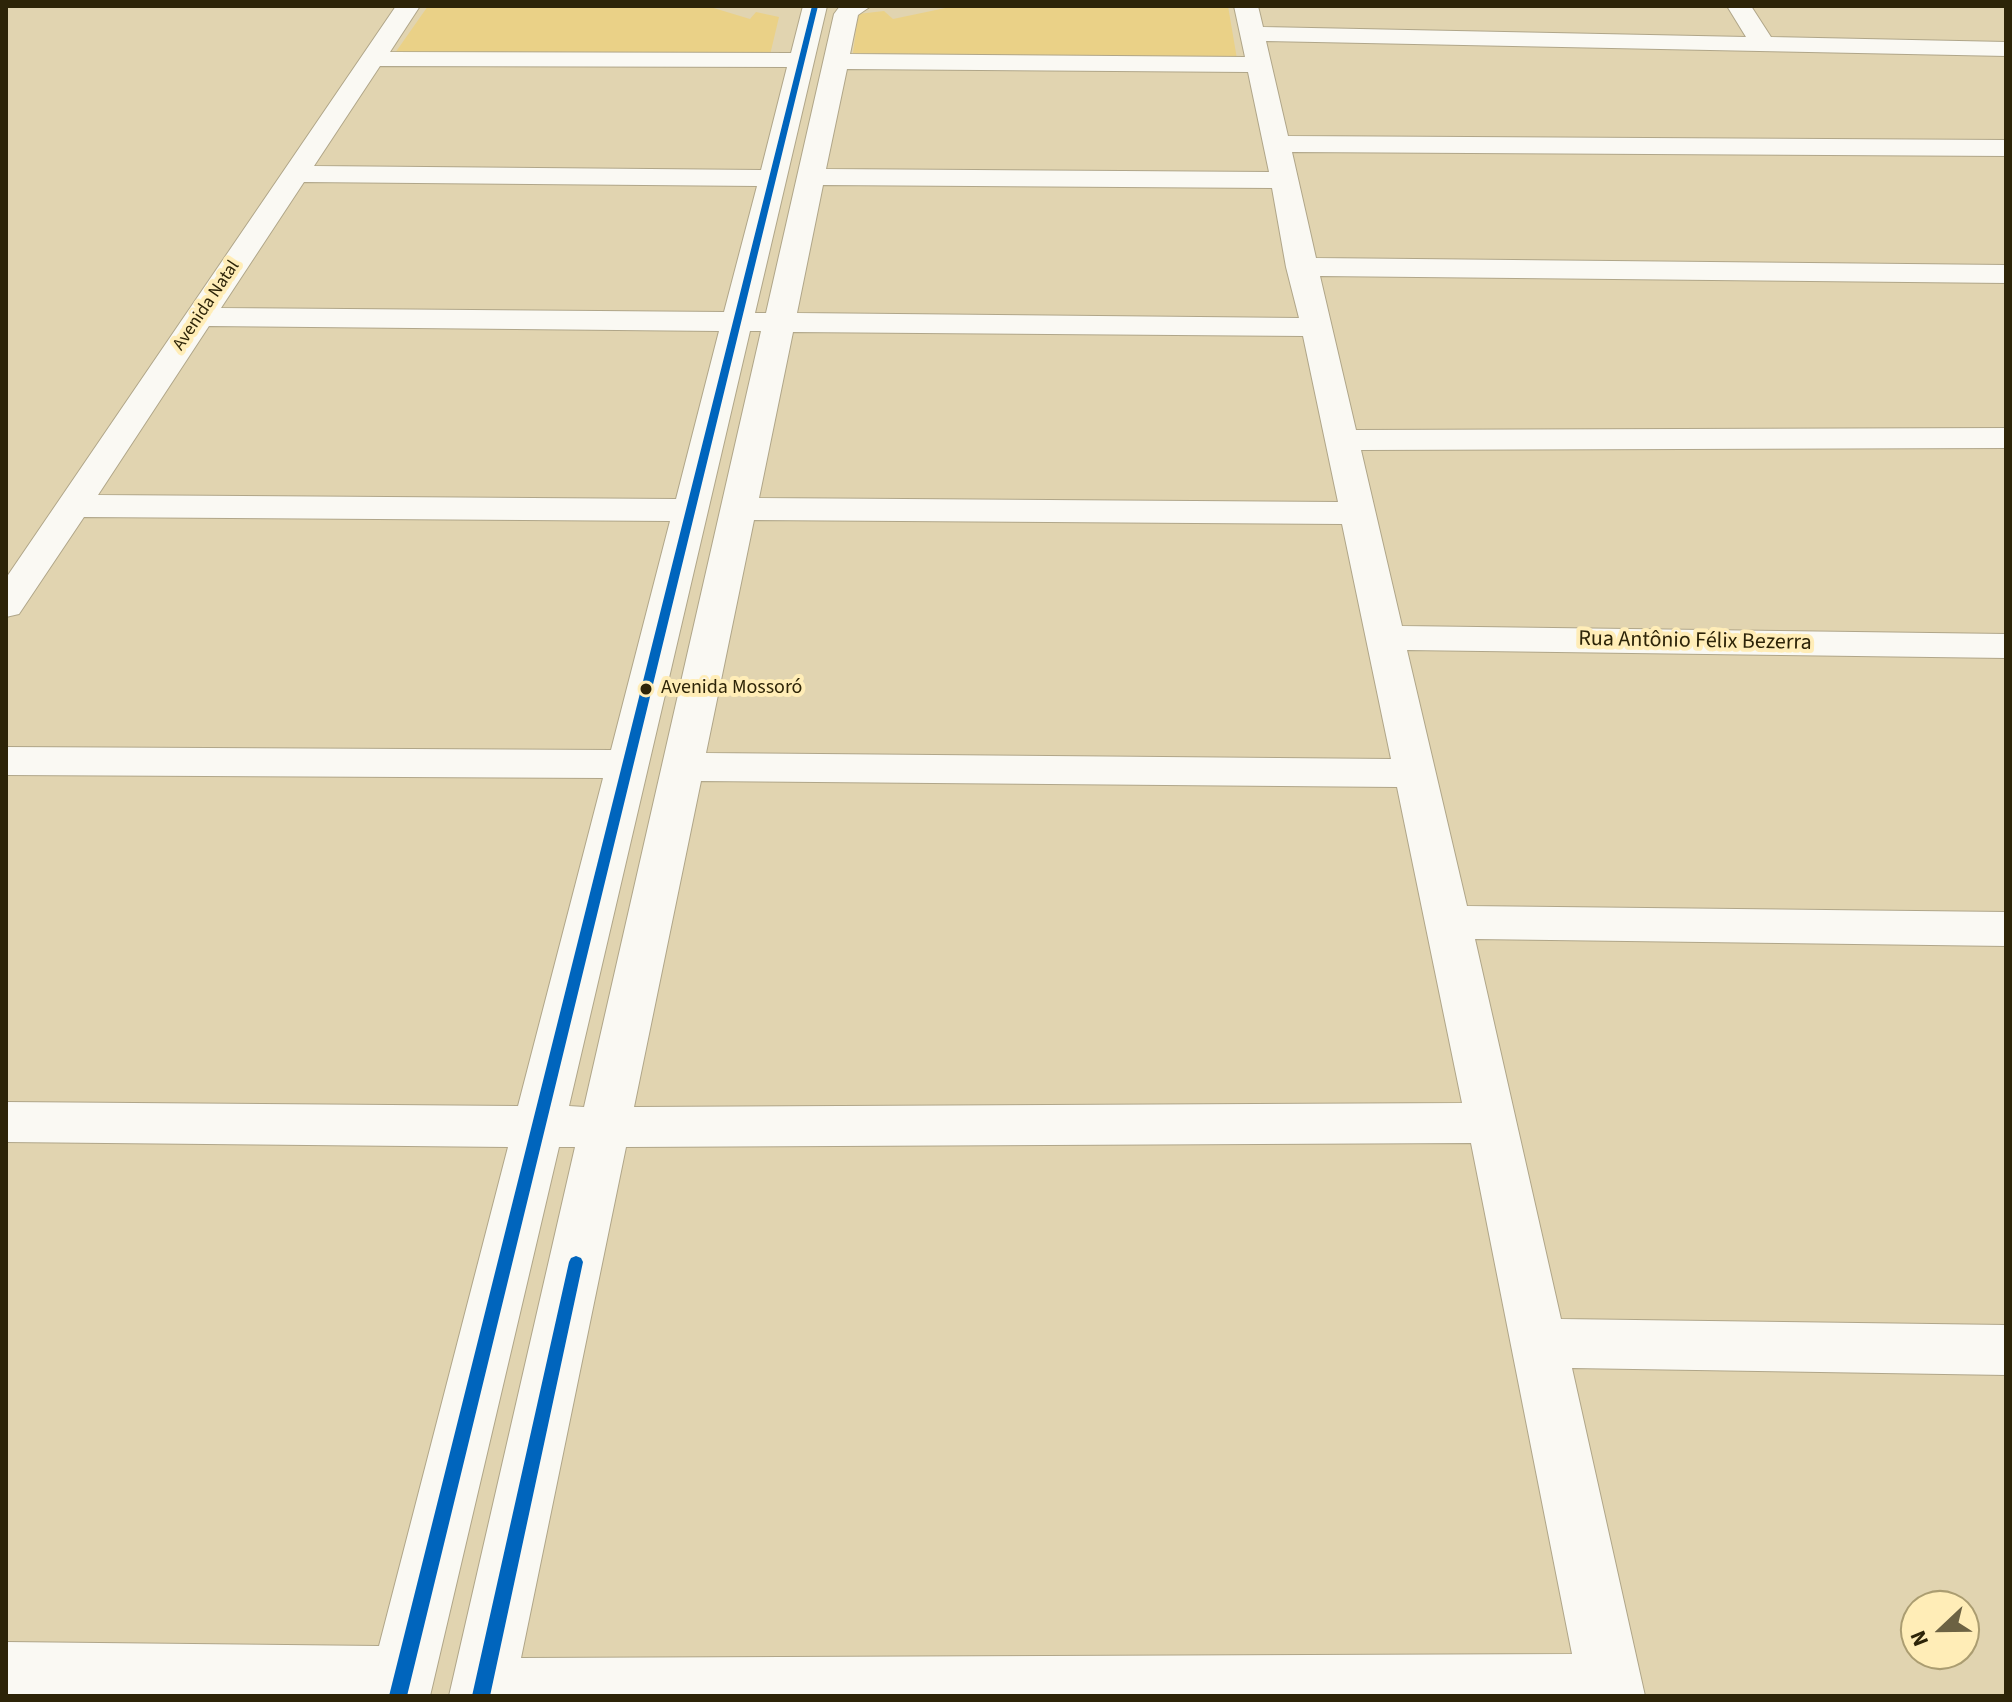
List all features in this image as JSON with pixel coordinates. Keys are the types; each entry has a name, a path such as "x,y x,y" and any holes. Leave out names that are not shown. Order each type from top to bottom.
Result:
{"street":[{"name":"Avenida Natal","path":"6,606 408,6"},
{"path":"815,6 820,61"},
{"path":"6,1674 401,1687 691,510 758,323 820,61 846,14 859,6"},
{"path":"1739,6 1763,44"},
{"path":"371,59 820,61 1252,35 2006,49"},
{"path":"758,323 739,509 482,1693 1612,1691 1492,1123 1252,35"},
{"path":"295,174 792,178 1279,162 2006,148"},
{"path":"1301,267 2006,274"},
{"path":"199,317 1314,327"},
{"path":"1340,440 2006,438"},
{"path":"75,506 691,510"},
{"path":"739,509 1356,513"},
{"name":"Rua Antônio Félix Bezerra","path":"1385,638 2006,646"},
{"path":"6,761 629,764"},
{"path":"683,767 1414,773"},
{"path":"1448,922 2006,929"},
{"path":"6,1122 605,1127 1492,1123"},
{"path":"1538,1343 2006,1350"}],"shaded area":[{"path":"428,6 707,6 750,19 756,12 779,17 770,55 395,53"},
{"path":"955,6 1228,6 1237,59 853,53 858,14 884,11 893,19"}],"transit line":[{"path":"398,1696 815,6"},
{"path":"481,1696 576,1262"}],"place":[{"name":"Avenida Mossoró","path":"646,689"}]}
